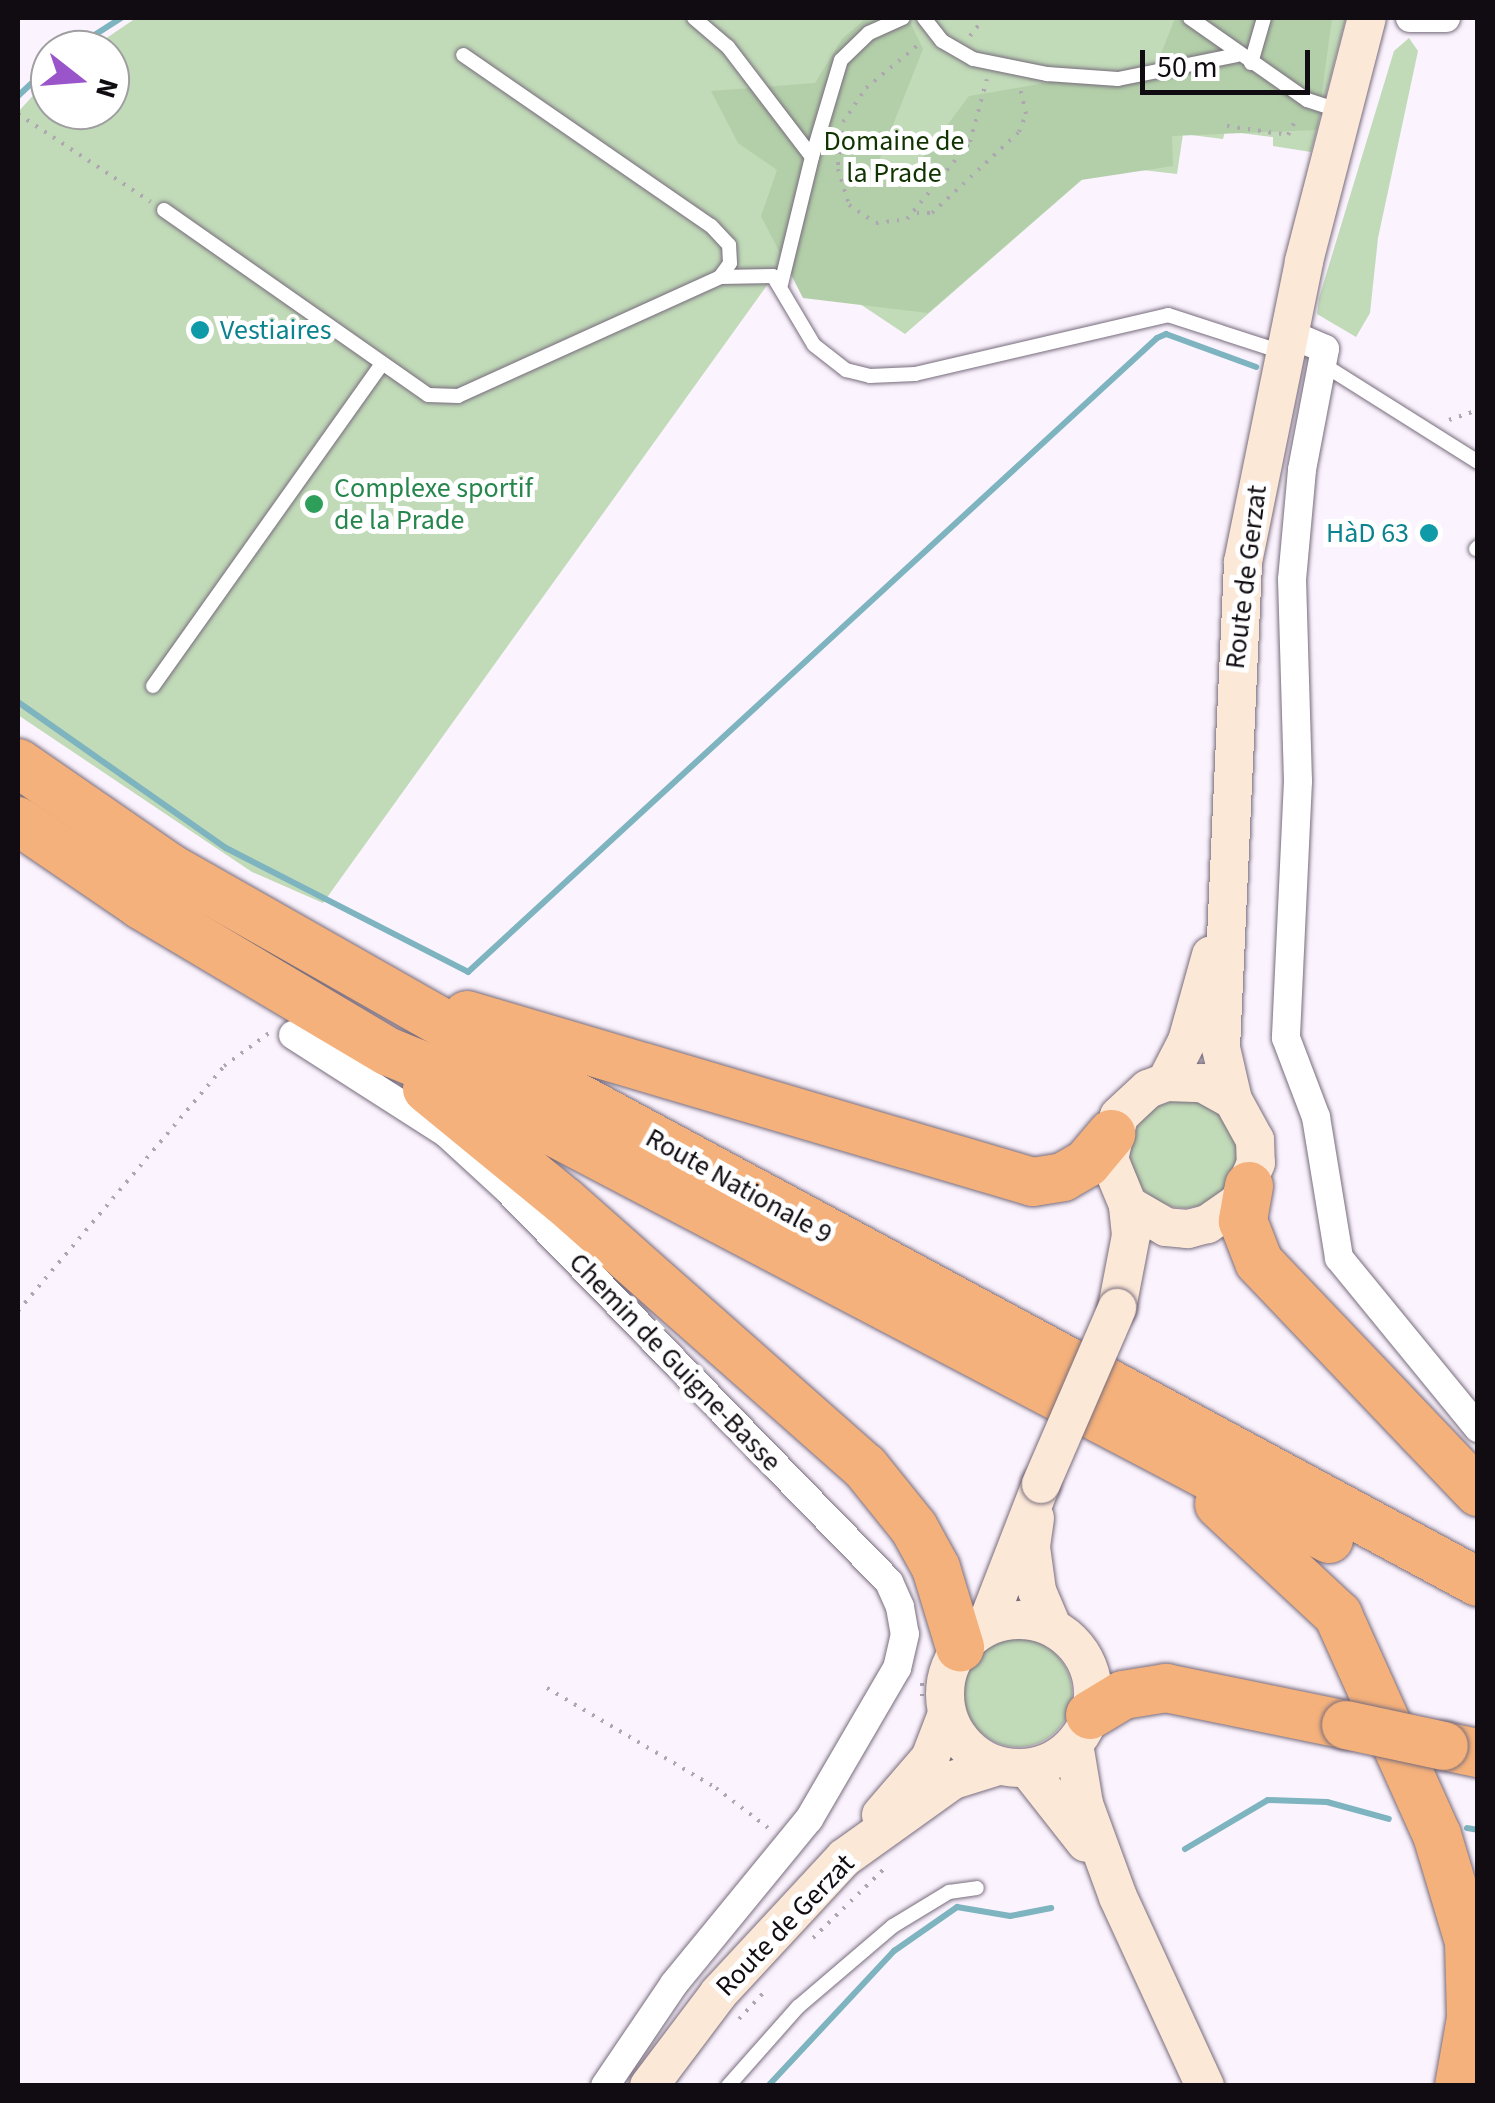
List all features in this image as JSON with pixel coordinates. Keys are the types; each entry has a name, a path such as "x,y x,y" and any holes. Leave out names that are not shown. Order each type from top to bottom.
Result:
{"highway":[{"name":"Route Nationale 9","path":"18,763 170,868 811,1225 1478,1582"},
{"name":"Route Nationale 9","path":"18,821 142,905 389,1052 441,1073 1478,1616"},
{"path":"399,995 1033,1182 1063,1177 1087,1163 1111,1134"},
{"path":"389,1052 864,1467 914,1528 973,1637"},
{"path":"1249,1186 1243,1221 1258,1262 1478,1492"},
{"path":"1159,1452 1302,1574 1338,1615 1363,1661 1464,1912 1471,2018 1459,2086"},
{"path":"1082,1730 1122,1696 1166,1688 1461,1749"}],"main road":[{"name":"Route de Gerzat","path":"1233,1100 1221,1048 1230,949 1229,824 1243,562 1336,109 1367,18"},
{"name":"Route de Gerzat","path":"1336,109 1395,18"},
{"name":"Route de Gerzat","path":"1166,1082 1201,998 1229,824"},
{"path":"1117,1308 1159,1251 1188,1228 1224,1215 1249,1186 1255,1140 1233,1100 1202,1083 1166,1082 1132,1101 1111,1134 1112,1172 1128,1204 1132,1235 1117,1308 973,1637 944,1691 947,1714 958,1737 1013,1767 1075,1825 1118,1896"},
{"path":"1128,1204 1166,1227 1188,1228"},
{"path":"1041,1484 1031,1547 1037,1591 1052,1626"},
{"path":"973,1637 1030,1620 1052,1626 1069,1638 1091,1674 1082,1730 1084,1804 1118,1896 1205,2086"},
{"path":"844,1858 930,1758 947,1714"},
{"path":"1013,1767 1082,1730"},
{"name":"Route de Gerzat","path":"649,2086 720,1992 844,1858 953,1780 1013,1767"}],"street":[{"path":"1410,18 1446,18"},
{"path":"1288,344 1326,348 1302,470 1292,579 1298,781 1286,1038 1316,1118 1339,1258 1478,1428"},
{"name":"Chemin de Guigne-Basse","path":"293,1035 446,1133 890,1582 905,1634 897,1668 792,1843 674,1984 606,2086"}],"lane":[{"path":"781,284 812,157 842,60 869,33 903,18"},
{"path":"916,18 925,18 936,35 990,64 1007,68 1118,79 1244,58"},
{"path":"1190,18 1244,58 1336,109"},
{"path":"1244,58 1264,18"},
{"path":"700,19 728,47 812,157"},
{"path":"463,55 720,234 730,262 720,277"},
{"path":"164,210 428,395 458,396 720,277 756,272 781,284 814,345 846,370 870,376 915,374 1168,315 1288,344"},
{"path":"152,686 382,365"},
{"path":"1324,365 1478,462"},
{"path":"728,2086 798,2007 893,1926 949,1892 977,1888"}],"path":[{"path":"936,35 866,88 842,124 838,142 841,186 858,214 889,224 914,212 970,142 990,64"},
{"path":"914,212 932,213 1020,132 1025,100 1007,68"},
{"path":"1227,126 1288,135 1336,109"},
{"path":"19,115 164,210"},
{"path":"1425,428 1478,410"},
{"path":"18,1311 224,1066 259,1036 293,1035"},
{"path":"547,1688 792,1843"},
{"path":"803,1949 889,1864"},
{"path":"732,2027 768,1988"}],"green space":[{"name":"Complexe sportif de la Prade","path":"136,18 1346,18 1311,152 1273,146 1273,137 1225,131 1223,139 1183,134 1177,174 1099,165 905,334 788,256 323,903 252,872 18,715 18,112 30,99 30,130 130,130 130,30 118,30"},
{"path":"866,18 908,18 923,49 872,178 910,175 969,96 1157,64 1175,18 1332,18 1317,130 1172,136 1173,166 1081,180 928,313 803,298 761,216 777,170 738,143 711,91 815,83 842,39"},
{"path":"1409,38 1418,51 1378,238 1370,313 1356,337 1317,314 1319,298 1394,51"},
{"path":"1184,1100 1205,1104 1222,1116 1234,1133 1238,1154 1234,1175 1222,1192 1205,1204 1184,1208 1163,1204 1146,1192 1134,1175 1130,1154 1134,1133 1146,1116 1163,1104"},
{"path":"1018,1639 1039,1643 1056,1655 1068,1672 1072,1693 1068,1714 1056,1731 1039,1743 1018,1747 997,1743 980,1731 968,1714 964,1693 968,1672 980,1655 997,1643"}],"waterway":[{"path":"102,30 121,18"},
{"path":"18,96 30,85"},
{"path":"18,702 226,848 468,972 1157,338 1166,334 1256,367"},
{"path":"1185,1849 1268,1800 1327,1802 1389,1819"},
{"path":"1467,1828 1478,1830"},
{"path":"768,2086 894,1951 957,1907 1010,1916 1051,1908"}],"place":[{"name":"Vestiaires","path":"200,330"},
{"name":"Complexe sportif de la Prade","path":"314,504"},
{"name":"HàD 63","path":"1429,533"}],"park label":[{"name":"Domaine de la Prade","path":"894,157"}]}
